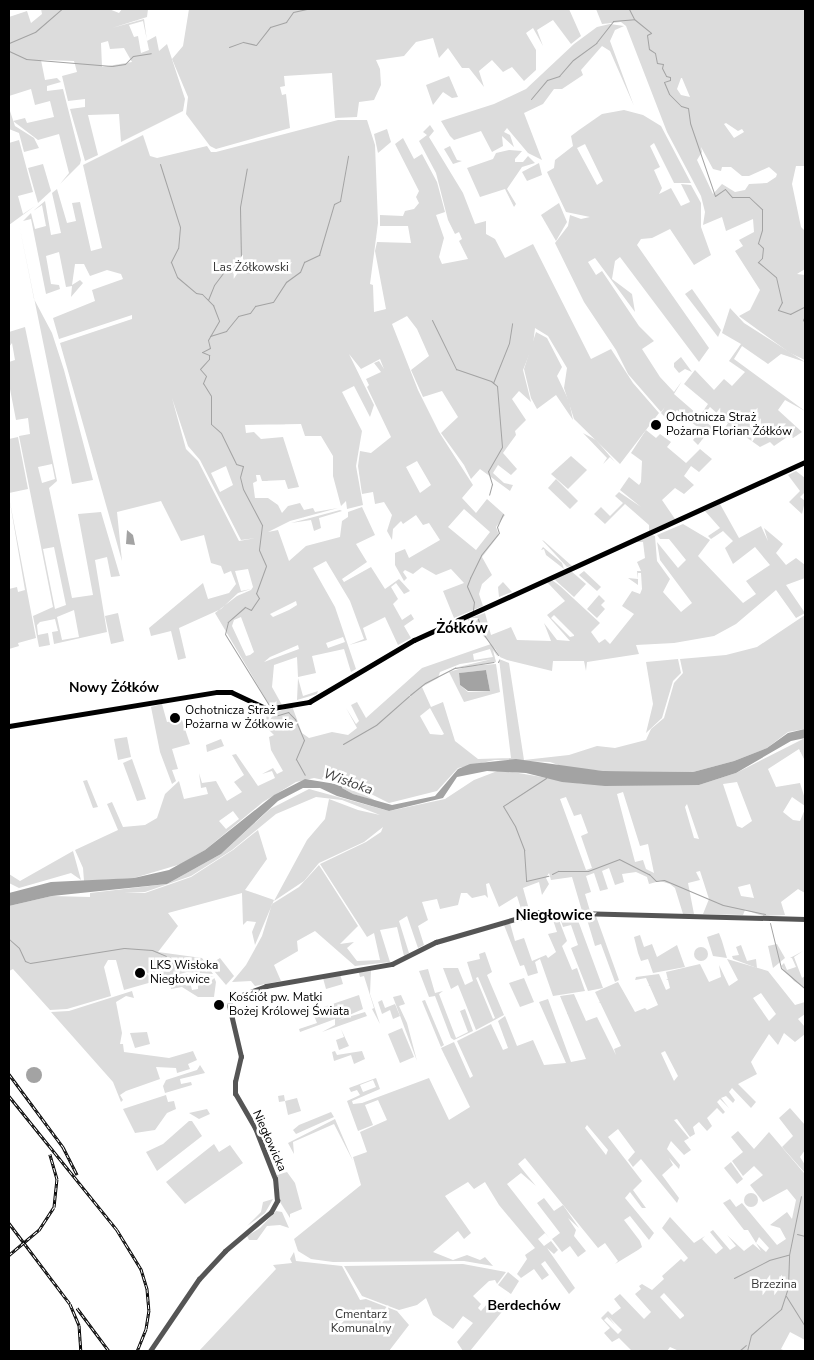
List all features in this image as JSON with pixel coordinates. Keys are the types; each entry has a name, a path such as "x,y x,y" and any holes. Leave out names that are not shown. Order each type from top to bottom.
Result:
{"main road":[{"path":"9,726 223,691 271,709 309,702 414,640 805,462"}],"street":[{"name":"Niegłowicka","path":"150,1351 199,1279 228,1248 271,1212 277,1201 274,1177 255,1128 235,1094 235,1082 241,1057 230,1000 266,986 391,964 436,942 540,912 805,919"}],"green space":[{"path":"41,9 109,9 119,13 122,9 148,9 147,17 112,28 144,19 147,39 143,21 129,25 134,37 138,36 141,53 149,50 147,41 156,36 159,51 167,44 185,99 183,111 121,142 119,114 88,115 98,155 85,161 70,109 85,107 85,99 68,101 62,76 77,72 74,61 41,60 45,80 57,78 61,82 47,86 47,91 63,89 81,160 80,164 60,184 69,173 59,134 38,140 13,121 25,118 27,123 54,117 50,101 35,105 31,89 9,96 9,17 27,11 31,23 42,14","holes":["108,41 110,49 124,48 132,62 102,67 101,43"]},
{"path":"189,9 569,9 581,36 571,44 553,20 537,30 543,46 533,28 526,33 536,50 536,70 524,81 512,67 503,72 492,60 479,71 484,87 469,68 462,68 448,48 439,58 433,38 416,42 404,56 376,60 380,69 381,85 374,100 359,102 357,117 335,118 332,73 284,76 285,86 280,87 282,95 286,94 290,128 216,149 210,146 186,114 188,97 172,59 183,46"},
{"path":"596,9 805,9 805,166 796,166 792,184 801,227 805,231 805,269 797,274 805,275 805,360 790,353 739,316 750,310 760,290 735,251 743,246 739,240 754,232 753,219 726,231 722,217 703,225 705,212 701,196 667,132 626,26 621,22 602,24","holes":["682,78 690,97 681,95 677,89","726,123 738,131 742,129 744,132 734,138 724,124","701,147 713,169 721,171 722,167 731,167 742,176 749,176 769,167 777,174 776,177 767,183 749,184 745,190 735,192 722,184 713,194 697,160 702,152"]},
{"path":"610,24 624,26 615,30 610,41 634,106 610,51 602,46 581,70 583,75 562,89 554,89 543,104 524,113 542,160 528,153 507,128 504,132 510,135 514,147 502,136 503,146 492,152 481,131 454,140 450,136 441,121 494,104 526,89 574,44 597,27"},
{"path":"449,76 458,97 452,98 443,92 433,105 426,85"},
{"path":"9,108 15,126 34,138 39,148 24,152 19,133 9,129"},
{"path":"624,110 643,115 661,126 691,183 674,183 654,143 650,146 660,167 654,170 662,188 659,194 671,188 681,206 690,202 681,184 691,185 701,203 701,227 711,255 694,265 670,229 652,238 641,239 637,245 709,348 699,362 620,257 615,261 612,279 632,294 635,312 595,258 588,262 596,275 602,271 639,326 654,341 642,349 660,377 674,392 682,381 674,394 712,427 698,445 693,440 701,430 677,410 668,420 661,413 665,407 661,412 628,374 616,350 584,302 555,243 568,226 570,215 581,219 590,217 566,212 547,172 554,168 555,160 573,146 571,136 602,114","holes":["585,144 603,181 597,185 577,148"]},
{"name":"Las Żółkowski","path":"338,120 367,120 375,145 378,223 370,284 373,285 374,312 386,309 375,251 377,242 411,243 408,226 380,226 380,215 403,216 405,211 414,209 419,203 416,197 419,191 395,144 403,138 414,159 422,154 437,182 445,212 436,215 444,238 439,257 442,264 468,259 459,241 462,239 459,232 455,234 448,220 436,173 419,141 427,135 423,132 430,125 434,131 429,137 463,193 475,224 486,221 486,234 495,239 505,258 533,244 591,359 611,349 633,383 659,413 620,464 574,419 564,388 567,368 548,336 535,328 533,345 523,370 531,402 519,391 512,399 526,420 515,431 516,435 503,453 517,469 511,475 498,465 493,473 504,483 513,485 510,491 480,469 471,479 464,465 441,433 458,417 442,391 423,397 411,370 429,356 417,329 407,316 392,324 418,390 439,432 473,485 462,498 476,513 487,499 505,515 496,527 499,535 482,557 492,575 482,584 479,594 483,606 454,618 443,591 464,583 451,569 436,575 422,567 413,574 405,570 403,572 407,578 404,581 395,565 395,553 405,549 409,558 440,540 429,523 423,525 416,515 403,524 401,521 393,529 392,540 387,531 392,515 384,502 375,504 373,492 362,494 358,466 360,451 371,453 391,437 367,387 369,385 366,379 381,372 374,363 379,361 384,369 380,359 361,369 349,354 374,405 370,417 354,386 342,392 362,431 356,466 363,505 347,509 346,501 341,506 333,476 333,456 321,436 305,436 301,424 245,425 246,433 254,432 261,439 283,437 299,487 288,489 285,480 262,481 260,475 256,475 257,481 253,483 255,498 268,498 278,505 282,513 288,506 300,503 304,510 313,508 315,512 338,508 290,521 268,532 278,530 289,561 306,546 340,537 342,521 348,517 348,512 362,507 375,535 356,544 367,562 342,579 344,582 371,567 385,589 399,579 410,591 404,594 396,583 391,587 398,599 393,604 402,620 411,614 414,619 404,626 411,638 398,645 385,617 363,628 367,640 349,645 364,639 350,601 326,561 313,568 335,607 356,669 351,672 344,649 312,656 316,673 298,677 297,657 274,665 272,687 282,705 270,706 215,613 219,610 179,628 186,658 178,660 171,631 151,636 149,628 203,583 208,599 229,593 236,584 231,571 224,574 221,566 211,563 204,535 181,541 161,501 117,512 122,561 60,343 132,319 132,315 59,339 53,318 95,301 92,290 123,279 121,274 107,270 90,276 84,264 75,264 72,285 80,280 83,283 71,297 72,286 66,287 59,252 46,256 51,284 59,285 60,289 46,294 31,219 23,221 31,213 35,229 46,226 42,205 33,211 45,201 51,235 61,233 52,193 57,189 67,223 76,221 72,203 80,202 91,251 102,248 83,165 143,135 150,156 157,158 207,146 211,152 216,152","holes":["172,398 188,446 200,460 241,540 256,538 239,541 198,461 186,449","417,461 431,485 420,493 406,467","226,466 233,485 220,492 211,473","464,509 490,532 476,550 448,527","248,569 253,587 251,590 237,596 225,605 238,593 251,589 241,591 235,571","296,601 297,605 273,617 270,614","241,617 254,652 250,655 246,656 232,626 234,620","343,637 345,642 328,648 326,643","298,645 299,649 264,662 270,657"]},
{"path":"387,129 391,142 378,153 374,134"},
{"path":"19,140 33,192 18,196 23,214 35,206 9,225 9,143"},
{"path":"450,146 457,160 462,161 453,164 444,149"},
{"path":"509,150 522,151 515,159 515,162 523,162 528,156 535,163 522,167 507,189 516,204 514,207 505,189 480,197 467,168 493,159 496,153"},
{"path":"539,163 542,175 527,181 522,172"},
{"path":"43,164 51,191 38,203 28,168"},
{"path":"559,203 567,222 556,241 541,215"},
{"path":"692,289 721,330 718,337 685,294"},
{"path":"34,300 52,333 64,370 93,480 72,484"},
{"path":"730,308 744,323 805,362 781,354 768,364 742,346 734,359 805,411 785,400 778,410 802,432 793,438 790,435 774,446 770,442 760,447 732,427 724,436 721,434 728,423 710,407 703,416 701,414 708,404 684,384 695,370 714,390 724,379 732,386 745,372 729,361 741,344 722,333"},
{"path":"25,327 57,481 49,488 72,598 93,595 78,514 101,512 120,576 111,577 107,557 95,560 107,632 54,644 52,632 58,631 55,619 40,622 37,625 38,635 48,633 50,645 39,647 33,616 53,607 19,436 30,434 28,418 16,420 9,384 9,362 15,360 12,343 9,347 9,332","holes":["52,464 55,479 42,483 38,467","54,547 66,605 55,609 43,549","74,610 79,637 62,640 57,617"]},
{"path":"536,332 547,338 562,367 557,376 569,401 573,420 556,395 537,409 531,398 524,369"},
{"path":"681,357 692,372 685,369 679,373 674,367 674,363"},
{"path":"646,430 656,438 660,434 671,442 667,447 686,463 700,449 712,459 699,472 691,466 684,476 694,485 684,494 675,488 662,500 675,519 649,531 649,525 625,504 605,524 594,514 601,507 610,516 623,503 615,496 619,492 641,507 620,490 629,477 639,485 641,482 642,461 631,453"},
{"path":"583,433 596,440 615,462 610,457 603,464 607,458"},
{"path":"18,437 28,489 9,493 9,439"},
{"path":"571,456 587,470 568,489 551,474"},
{"path":"796,471 805,478 805,492 800,497 805,501 802,514 789,502 800,491 788,475"},
{"path":"556,479 578,501 570,509 548,488"},
{"path":"9,497 36,638 18,643 19,646 9,649 9,589 17,587 18,592 25,590"},
{"path":"720,504 739,538 761,526 768,541 764,528 783,544 776,553 786,565 796,558 805,565 805,578 786,585 805,613 796,618 776,590 736,624 714,636 674,643 636,645 639,654 587,662 586,671 584,661 553,661 552,671 507,660 500,657 494,647 498,657 493,650 496,662 450,669 492,659 460,664 440,672 438,678 422,687 431,707 443,702 455,741 478,759 511,758 499,659 509,663 524,760 569,755 597,746 615,748 646,740 651,729 664,718 674,683 683,673 680,659 726,655 757,647 805,615 805,729 788,732 767,748 734,761 693,772 603,771 567,768 550,762 495,760 458,768 437,791 389,803 369,793 367,796 378,802 353,794 342,788 342,785 314,778 296,782 263,802 205,850 181,864 134,878 84,881 83,868 75,850 118,830 107,804 112,802 123,827 145,825 157,818 165,794 179,781 184,799 208,794 206,787 201,788 199,773 202,783 216,781 227,801 242,792 234,782 244,775 232,755 236,754 258,786 275,778 272,771 262,774 273,768 277,774 283,771 271,750 269,737 274,735 267,728 266,711 277,712 292,706 302,733 309,738 332,732 348,735 357,728 346,708 356,724 359,721 351,705 357,702 366,718 422,668 491,644 467,619 485,613 491,635 511,627 517,640 551,641 544,623 557,640 570,641 547,615 565,601 547,582 552,580 600,623 591,632 599,643 605,639 610,644 634,614 622,606 632,591 640,594 642,589 641,573 638,573 638,579 637,571 641,571 637,562 645,558 643,542 636,542 652,535 655,536 657,561 670,579 663,592 681,612 692,603 660,560 657,542 678,568 686,560 669,539 660,539 657,535 683,524 710,540 698,556 743,603 756,594 746,581 770,565 755,547 733,564 725,548 733,541 723,531 711,539 708,536 720,528 705,511","holes":["554,615 574,636 570,637 551,618","490,649 493,657 474,660 473,654","430,708 444,734 430,734 420,716","233,811 239,819 226,829 219,821"]},
{"path":"342,511 319,518 321,528 314,531 311,520 291,523"},
{"path":"542,540 544,541 572,566 567,567"},
{"path":"543,547 562,563 564,569 546,555 544,549 541,550"},
{"path":"571,571 586,584 574,597 554,579"},
{"path":"584,571 601,587 597,591 579,575"},
{"path":"628,578 638,579 638,585"},
{"path":"503,582 512,592 499,597 498,587"},
{"path":"599,595 605,601 601,605 605,609 597,618 587,609"},
{"path":"118,613 124,641 111,644 105,616"},
{"path":"678,659 681,673 673,681 662,718 646,733 653,704 646,662"},
{"path":"496,664 500,692 464,702 449,672 469,666","holes":["486,670 490,691 468,692 460,685 459,673"]},
{"path":"298,678 303,696 318,691 317,694 297,700"},
{"path":"162,704 167,722 182,720 190,744 172,749 178,769 172,770 176,781 172,784 160,752 151,707"},
{"path":"127,737 131,757 118,760 114,739"},
{"path":"805,738 805,761 799,749 768,769 776,787 800,783 805,799 805,806 792,797 783,812 793,820 800,821 805,809 805,893 798,889 781,902 785,915 763,916 745,910 743,915 703,914 709,899 700,871 696,872 700,880 688,883 694,914 683,914 675,888 670,884 660,881 649,884 647,877 636,872 622,874 624,882 615,885 609,868 602,871 608,889 600,891 594,873 586,876 591,892 585,894 590,911 582,911 572,877 551,880 549,873 546,878 549,884 542,895 539,882 523,888 530,913 523,915 517,896 499,907 489,883 486,884 488,898 485,895 472,898 467,893 461,893 458,905 440,909 437,899 422,902 428,920 418,926 424,945 418,948 407,916 399,921 409,953 404,956 397,927 380,930 390,962 355,966 315,931 297,941 298,951 274,965 281,981 255,986 251,981 232,982 246,965 262,936 271,907 255,945 252,932 256,922 247,921 243,925 242,893 168,913 178,926 158,952 202,958 213,974 187,972 124,990 116,960 108,960 104,967 111,996 67,1009 50,1010 13,969 9,971 9,906 52,896 90,897 90,893 167,884 221,854 270,809 309,789 389,811 445,799 474,780 500,770 583,784 699,785 736,773","holes":["737,782 752,821 742,828 737,826 723,784","623,792 640,846 648,844 654,873 646,869 643,860 635,862 617,794","316,797 342,800 380,815 358,810 329,799 325,819 307,840 274,901 304,881 319,863 364,842 383,827 381,832 366,842 320,864 367,937 374,933 380,960 357,961 347,948 354,942 340,944 358,926 319,865 299,887 272,904 274,900 245,890 267,859 258,830 233,850 191,877 145,893 124,893 145,892 191,876 232,850 276,814","566,797 574,816 581,814 588,833 581,836 592,868 586,870 560,799","687,804 699,839 694,838 685,807","750,884 754,898 741,896 738,887"]},
{"path":"221,739 224,746 207,752 206,745"},
{"path":"132,759 146,799 137,801 123,763"},
{"path":"87,780 98,807 93,808 83,781"},
{"path":"73,851 81,880 71,873 19,888 9,883 9,874 20,881"},
{"path":"551,914 557,915 567,941 562,946 572,970 577,968 585,991 553,996 540,959 535,962 538,973 528,976 524,965 520,966 504,925 510,923 515,941 524,938 532,961 546,955 548,958 556,952 548,934 557,932"},
{"path":"559,915 576,915 603,988 588,991 571,948 578,945 571,925 563,927"},
{"path":"586,916 596,916 619,980 615,982 601,944 595,946"},
{"path":"719,933 727,958 713,956 707,937"},
{"path":"640,935 644,947 652,944 657,957 677,945 685,967 653,973 648,959 641,961 638,953 634,937"},
{"path":"777,944 785,958 773,968 768,946"},
{"path":"741,945 747,961 756,959 757,968 733,959 732,956 739,955 736,947"},
{"path":"701,947 706,949 708,954 706,959 701,961 696,959 694,954 696,949"},
{"path":"803,951 794,957 802,978 805,976 805,988 794,981 781,966 784,963 787,970 796,967 792,958 790,958"},
{"path":"485,952 492,972 487,975 504,1015 476,1030 458,985 451,989 443,968 458,968 465,985 473,981 467,962 480,959 479,954","holes":["478,977 495,1018 493,1019 476,978"]},
{"path":"220,958 234,976 226,985 209,965"},
{"path":"727,959 768,971 795,1005 805,1002 805,1014 798,1019 805,1027 805,1034 795,1042 784,1033 778,1045 769,1034 751,1062 757,1074 738,1084 756,1102 751,1108 732,1088 729,1092 735,1100 733,1103 726,1096 721,1098 729,1108 720,1099 717,1102 725,1112 723,1114 717,1108 707,1118 712,1126 707,1131 699,1122 693,1127 695,1134 690,1137 677,1119 674,1120 689,1138 684,1141 691,1150 684,1155 671,1141 667,1149 680,1165 679,1169 669,1158 673,1165 662,1175 679,1198 677,1203 641,1159 633,1167 628,1160 635,1152 618,1129 608,1137 642,1181 633,1190 646,1208 642,1208 630,1192 625,1198 654,1233 649,1240 630,1216 624,1220 640,1241 642,1247 615,1264 618,1261 605,1243 598,1248 525,1158 518,1164 536,1186 521,1173 507,1184 550,1239 545,1233 538,1239 544,1246 551,1241 558,1250 554,1254 547,1248 575,1288 569,1294 545,1261 541,1264 549,1275 542,1280 534,1269 521,1278 517,1274 527,1259 525,1255 535,1248 499,1205 485,1182 474,1189 468,1182 445,1196 471,1233 464,1239 458,1231 433,1252 453,1260 467,1255 480,1260 485,1257 493,1266 464,1261 333,1262 311,1259 298,1251 294,1239 361,1185 353,1157 367,1152 360,1132 387,1120 378,1100 365,1105 373,1125 358,1131 347,1101 360,1095 357,1090 351,1092 349,1088 376,1078 380,1089 352,1101 353,1104 362,1103 429,1078 449,1120 470,1107 441,1048 454,1042 470,1078 473,1076 457,1041 491,1024 503,1050 508,1048 498,1021 505,1016 517,1046 533,1040 544,1065 566,1063 539,1002 548,999 571,1062 586,1059 560,996 574,994 586,1021 597,1017 616,1055 614,1049 621,1046 595,992 618,982 635,1012 645,1008 647,1010 658,1005 646,978 635,980 636,977 659,974 666,990 670,988 666,972 700,964 709,982 721,977 719,965 729,986 738,980","holes":["761,993 776,1014 769,1021 753,998","665,1051 678,1076 674,1081 661,1053","373,1080 376,1087 363,1092 360,1085","587,1125 608,1150 606,1155 585,1128"]},
{"path":"428,969 435,993 443,991 439,994 456,1038 468,1032 460,1011 465,1009 473,1031 454,1040 451,1038 435,996 429,997 419,971"},
{"path":"358,970 371,970 370,994 380,1024 372,1009 374,1008 364,976 360,977"},
{"path":"188,974 192,990 198,989 198,974 214,977 216,982 214,997 198,997 182,987 171,989 169,980"},
{"path":"340,974 343,984 326,989 323,978"},
{"path":"524,978 534,1002 520,1007 509,983"},
{"path":"132,991 134,998 126,996 116,1002 122,1033 120,1044 123,1044 124,1052 169,1058 193,1051 197,1060 188,1064 190,1069 177,1073 176,1068 156,1067 160,1079 126,1091 120,1095 123,1100 121,1102 113,1082 51,1012 69,1011"},
{"path":"359,995 363,1009 338,1020 365,1012 367,1016 322,1032 335,1025 335,1019 300,1032 299,1029 317,1023 312,1011"},
{"path":"401,995 405,1004 399,1006 407,1023 417,1061 393,997"},
{"path":"382,1000 385,1008 395,1004 400,1016 393,1019 390,1010 382,1014 378,1002"},
{"path":"425,1000 444,1045 441,1047 422,1001"},
{"path":"402,1028 414,1057 400,1063 388,1034"},
{"path":"341,1029 349,1046 339,1050 336,1040 344,1037"},
{"path":"147,1032 150,1044 135,1048 130,1033"},
{"path":"335,1051 337,1055 362,1051 365,1059 354,1064 351,1055 334,1061 332,1052"},
{"path":"200,1065 205,1073 180,1079 181,1084 191,1082 192,1085 165,1093 163,1086 166,1080 197,1070"},
{"path":"166,1095 168,1102 174,1101 176,1109 167,1113 155,1130 135,1133 123,1109"},
{"path":"284,1095 285,1101 279,1102 278,1096"},
{"path":"297,1098 301,1111 288,1115 285,1101"},
{"path":"790,1108 805,1125 805,1150 800,1157 805,1165 805,1173 782,1147 793,1136 779,1118"},
{"path":"207,1109 210,1114 199,1119 189,1113"},
{"path":"331,1112 334,1117 296,1134 293,1130 299,1125"},
{"path":"335,1119 353,1161 334,1124 293,1142 294,1154 288,1143"},
{"path":"189,1121 192,1121 202,1136 157,1171 146,1152 163,1144"},
{"name":"Brzezina","path":"738,1131 754,1149 769,1132 804,1173 805,1340 790,1332 781,1349 785,1351 679,1351 670,1347 667,1351 632,1351 619,1338 612,1342 604,1333 610,1328 601,1318 608,1311 612,1315 621,1308 614,1299 620,1294 644,1319 651,1312 635,1294 641,1289 639,1286 642,1284 652,1290 664,1279 662,1276 681,1259 684,1262 688,1258 662,1228 670,1217 694,1243 705,1236 702,1239 716,1254 723,1248 710,1232 713,1230 730,1250 736,1246 727,1235 744,1251 753,1244 761,1251 756,1243 748,1230 744,1230 723,1203 730,1199 736,1207 742,1203 777,1245 786,1239 780,1228 770,1225 787,1212 792,1219 796,1200 787,1189 763,1202 750,1185 763,1175 754,1166 743,1176 732,1161 743,1152 731,1137","holes":["759,1237 769,1248 766,1252 756,1243","664,1293 684,1315 680,1319 660,1297","608,1316 622,1330 618,1334 604,1320 607,1317 615,1325"]},
{"path":"214,1144 219,1152 230,1145 243,1163 185,1204 166,1182"},
{"path":"731,1162 743,1179 737,1184 724,1168"},
{"path":"287,1172 295,1183 302,1209 290,1214 290,1218 280,1202 277,1175"},
{"path":"748,1193 754,1193 758,1200 754,1207 748,1207 744,1203 744,1197"},
{"path":"544,1198 554,1211 563,1205 579,1228 568,1218 576,1230 574,1236 586,1251 578,1257 570,1246 562,1252 552,1239 560,1233 537,1203"},
{"path":"273,1199 265,1213 247,1226 261,1212 263,1202"},
{"path":"276,1211 282,1212 289,1228 280,1225 267,1226 257,1240 249,1240 247,1236 260,1228"},
{"name":"Cmentarz Komunalny","path":"294,1252 296,1261 342,1266 360,1300 366,1299 397,1311 409,1325 389,1351 199,1351 276,1269 273,1265 292,1263 290,1259"},
{"path":"463,1264 506,1272 497,1284 495,1280 489,1281 473,1296 481,1304 478,1308 481,1311 488,1303 496,1310 501,1304 505,1308 470,1351 463,1351 457,1342 473,1323 463,1316 453,1329 433,1315 426,1298 417,1305 399,1310 362,1296 344,1266"},
{"path":"508,1272 519,1281 511,1294 498,1285"}],"shaded area":[{"path":"127,530 133,535 135,545 126,544"},
{"path":"486,670 490,691 468,691 460,685 459,673"},
{"path":"805,729 805,738 791,741 736,773 699,785 605,786 562,782 526,773 487,771 457,777 443,798 389,811 337,796 320,788 303,788 278,801 221,854 167,884 52,896 9,906 9,893 51,882 134,878 169,870 205,850 274,795 305,779 342,785 342,788 353,794 392,805 435,796 458,769 470,764 516,759 603,771 693,772 734,761 767,748 788,733"},
{"path":"34,1067 40,1069 42,1075 40,1081 34,1083 28,1081 26,1075 28,1069"}],"waterway":[{"path":"9,43 35,32 61,9"},
{"path":"229,47 243,42 256,45 270,27 286,22 293,12 307,9"},
{"path":"629,9 634,19 651,33 647,35 649,49 655,53 657,63 663,64 662,68 666,76 670,77 670,80 664,82 669,94 681,106 688,108 690,123 715,196 725,189 732,197 749,197 762,209 762,230 758,243 763,248 762,258 758,262 776,277 782,302 778,310 790,314 804,307 805,311"},
{"path":"531,99 547,80 559,76 573,60 596,43 613,21 634,19"},
{"path":"9,51 26,59 112,66 125,64 133,56 151,53"},
{"path":"210,336 226,331 238,316 250,313 255,306 273,302 286,282 300,272 304,262 319,255 334,204 340,201 348,156"},
{"path":"160,164 180,227 178,248 171,262 177,277 196,293 202,294 213,305 219,321 208,340 210,348 202,352 209,355 209,359 200,369 206,376 203,383 211,396 211,424 221,433 236,464 243,466 240,477 243,489 262,525 259,550 266,566 256,593 259,598 251,610 245,607 228,622 225,634 269,705"},
{"path":"208,300 214,285 229,265 241,260 240,207 247,169"},
{"path":"805,316 803,320 805,323"},
{"path":"432,320 456,369 491,381 497,386 502,447 488,471 492,484 489,495"},
{"path":"493,383 509,343 512,323"},
{"path":"473,610 474,602 467,586 481,555 499,533 497,527 503,514"},
{"path":"478,619 482,632 498,655"},
{"path":"410,695 425,683 455,668 494,662"},
{"path":"343,744 376,725 409,696"},
{"path":"269,714 275,716 288,712 295,719 304,740 296,759 305,775"},
{"path":"546,778 503,806 515,826 524,850 526,881 548,876"},
{"path":"552,874 558,871 588,871 619,859 649,874 656,881 664,880 723,905 765,914"},
{"path":"770,923 781,968 805,989"},
{"path":"9,939 19,948 25,961 30,963 124,948 152,950 166,956"},
{"path":"804,1190 805,1186"},
{"path":"747,1351 751,1335 781,1309 788,1287 789,1255 801,1196"},
{"path":"797,1234 805,1236"},
{"path":"734,1278 769,1260 788,1255"},
{"path":"786,1296 805,1327"},
{"path":"739,1351 746,1345"}],"railway":[{"path":"9,1074 63,1147 77,1175"},
{"path":"9,1096 117,1230 141,1269 147,1289 149,1310 146,1329 137,1351"},
{"path":"9,1255 39,1230 54,1207 57,1179 50,1154"},
{"path":"9,1223 70,1304 79,1325 81,1351"},
{"path":"77,1308 109,1351"}],"place":[{"name":"Ochotnicza Straż Pożarna Florian Żółków","path":"656,425"},
{"name":"Ochotnicza Straż Pożarna w Żółkowie","path":"175,718"},
{"name":"LKS Wisłoka Niegłowice","path":"140,973"},
{"name":"Kościół pw. Matki Bożej Królowej Świata","path":"219,1005"}],"district":[{"name":"Żółków","path":"462,629"},
{"name":"Nowy Żółków","path":"114,688"},
{"name":"Niegłowice","path":"554,916"},
{"name":"Berdechów","path":"524,1306"}],"water label":[{"name":"Wisłoka","path":"348,782"}]}
